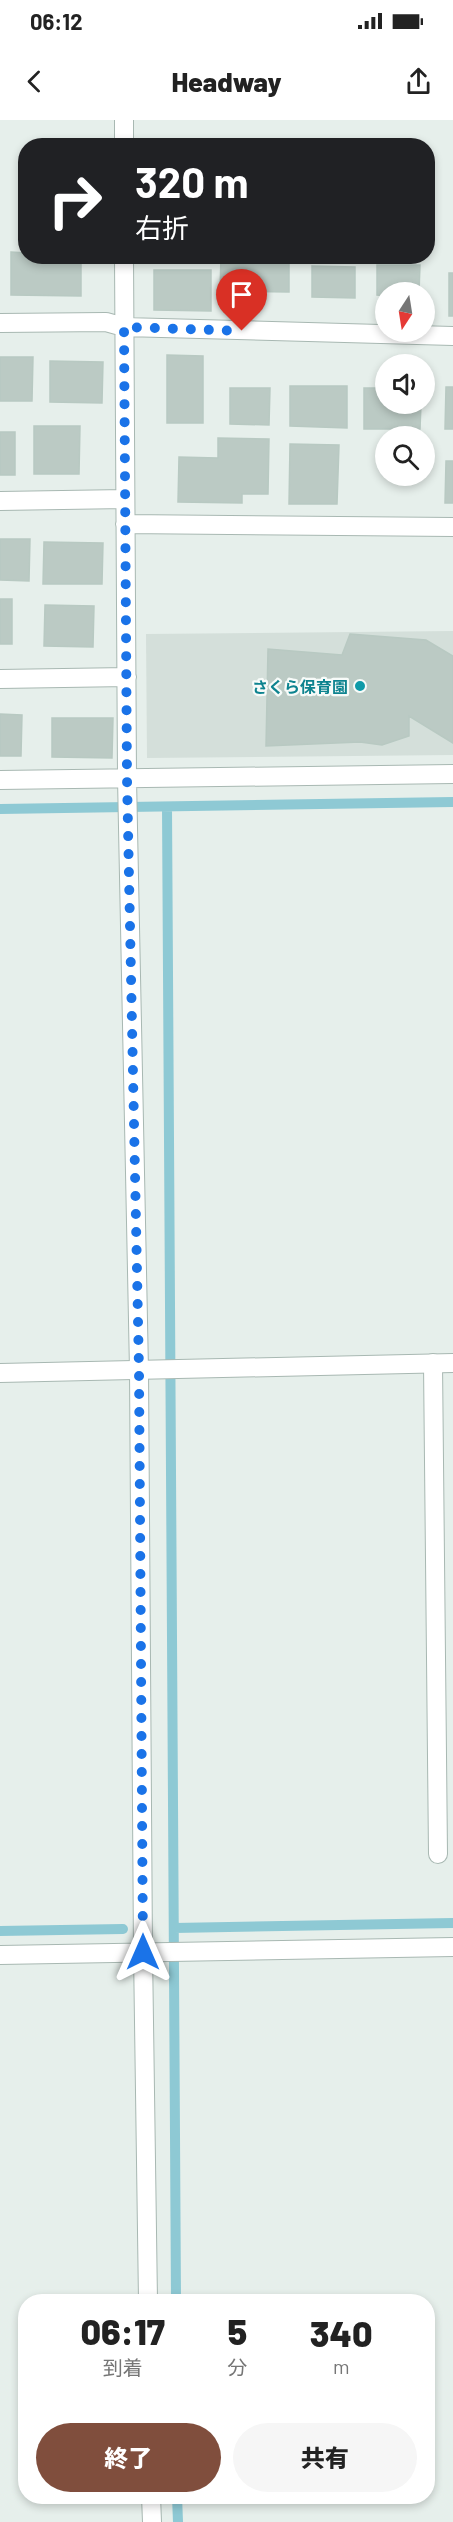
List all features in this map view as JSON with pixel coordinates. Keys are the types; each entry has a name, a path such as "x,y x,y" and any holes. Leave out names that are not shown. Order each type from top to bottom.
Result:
{"street":[{"path":"124,120 124,138"},
{"path":"124,264 127,778 139,1370 148,2294"},
{"path":"0,323 106,322 124,327 453,336"},
{"path":"0,501 125,499"},
{"path":"125,524 453,527"},
{"path":"0,679 127,677"},
{"path":"0,780 453,774"},
{"path":"433,1363 438,1854"},
{"path":"0,1373 453,1363"},
{"path":"0,1954 453,1947"},
{"path":"152,2504 152,2522"}],"shaded area":[{"path":"453,631 453,755 147,758 146,634"}],"building":[{"path":"11,252 18,252 18,264 81,264 81,296 11,295"},
{"path":"221,264 289,264 289,292 220,291"},
{"path":"377,265 420,265 419,282 377,282"},
{"path":"312,266 355,267 355,298 312,297"},
{"path":"154,270 211,270 211,311 154,310"},
{"path":"449,273 453,273 453,316 449,316"},
{"path":"167,355 203,356 203,423 167,423"},
{"path":"0,357 33,357 32,401 0,401"},
{"path":"50,361 103,362 102,403 50,402"},
{"path":"290,386 347,386 347,428 290,426"},
{"path":"446,387 453,387 453,429 445,429"},
{"path":"230,388 270,388 269,425 230,424"},
{"path":"364,388 375,388 375,414 421,414 420,426 375,426 375,429 364,429"},
{"path":"34,426 80,426 79,474 34,474"},
{"path":"0,432 15,432 15,475 0,475"},
{"path":"218,438 269,439 268,494 242,494 242,503 178,502 179,457 218,458"},
{"path":"290,444 339,445 337,504 289,504"},
{"path":"446,461 453,461 453,503 445,503"},
{"path":"0,539 30,539 29,581 0,580"},
{"path":"44,542 103,543 102,584 43,584"},
{"path":"0,599 12,599 12,644 0,644"},
{"path":"45,605 94,606 93,647 44,646"},
{"name":"さくら保育園","path":"350,634 426,640 453,656 453,743 409,716 409,736 382,745 360,742 266,746 268,649 342,655"},
{"path":"0,714 22,715 21,756 0,756"},
{"path":"52,718 113,718 112,758 52,757"}],"waterway":[{"path":"0,809 453,802"},
{"path":"167,807 176,2294"},
{"path":"174,1928 453,1923"},
{"path":"0,1931 123,1929"},
{"path":"177,2504 178,2522"}],"place":[{"name":"さくら保育園","path":"360,686"}],"route":[{"path":"143,1952 139,1370 127,778 124,327 242,331"}]}
